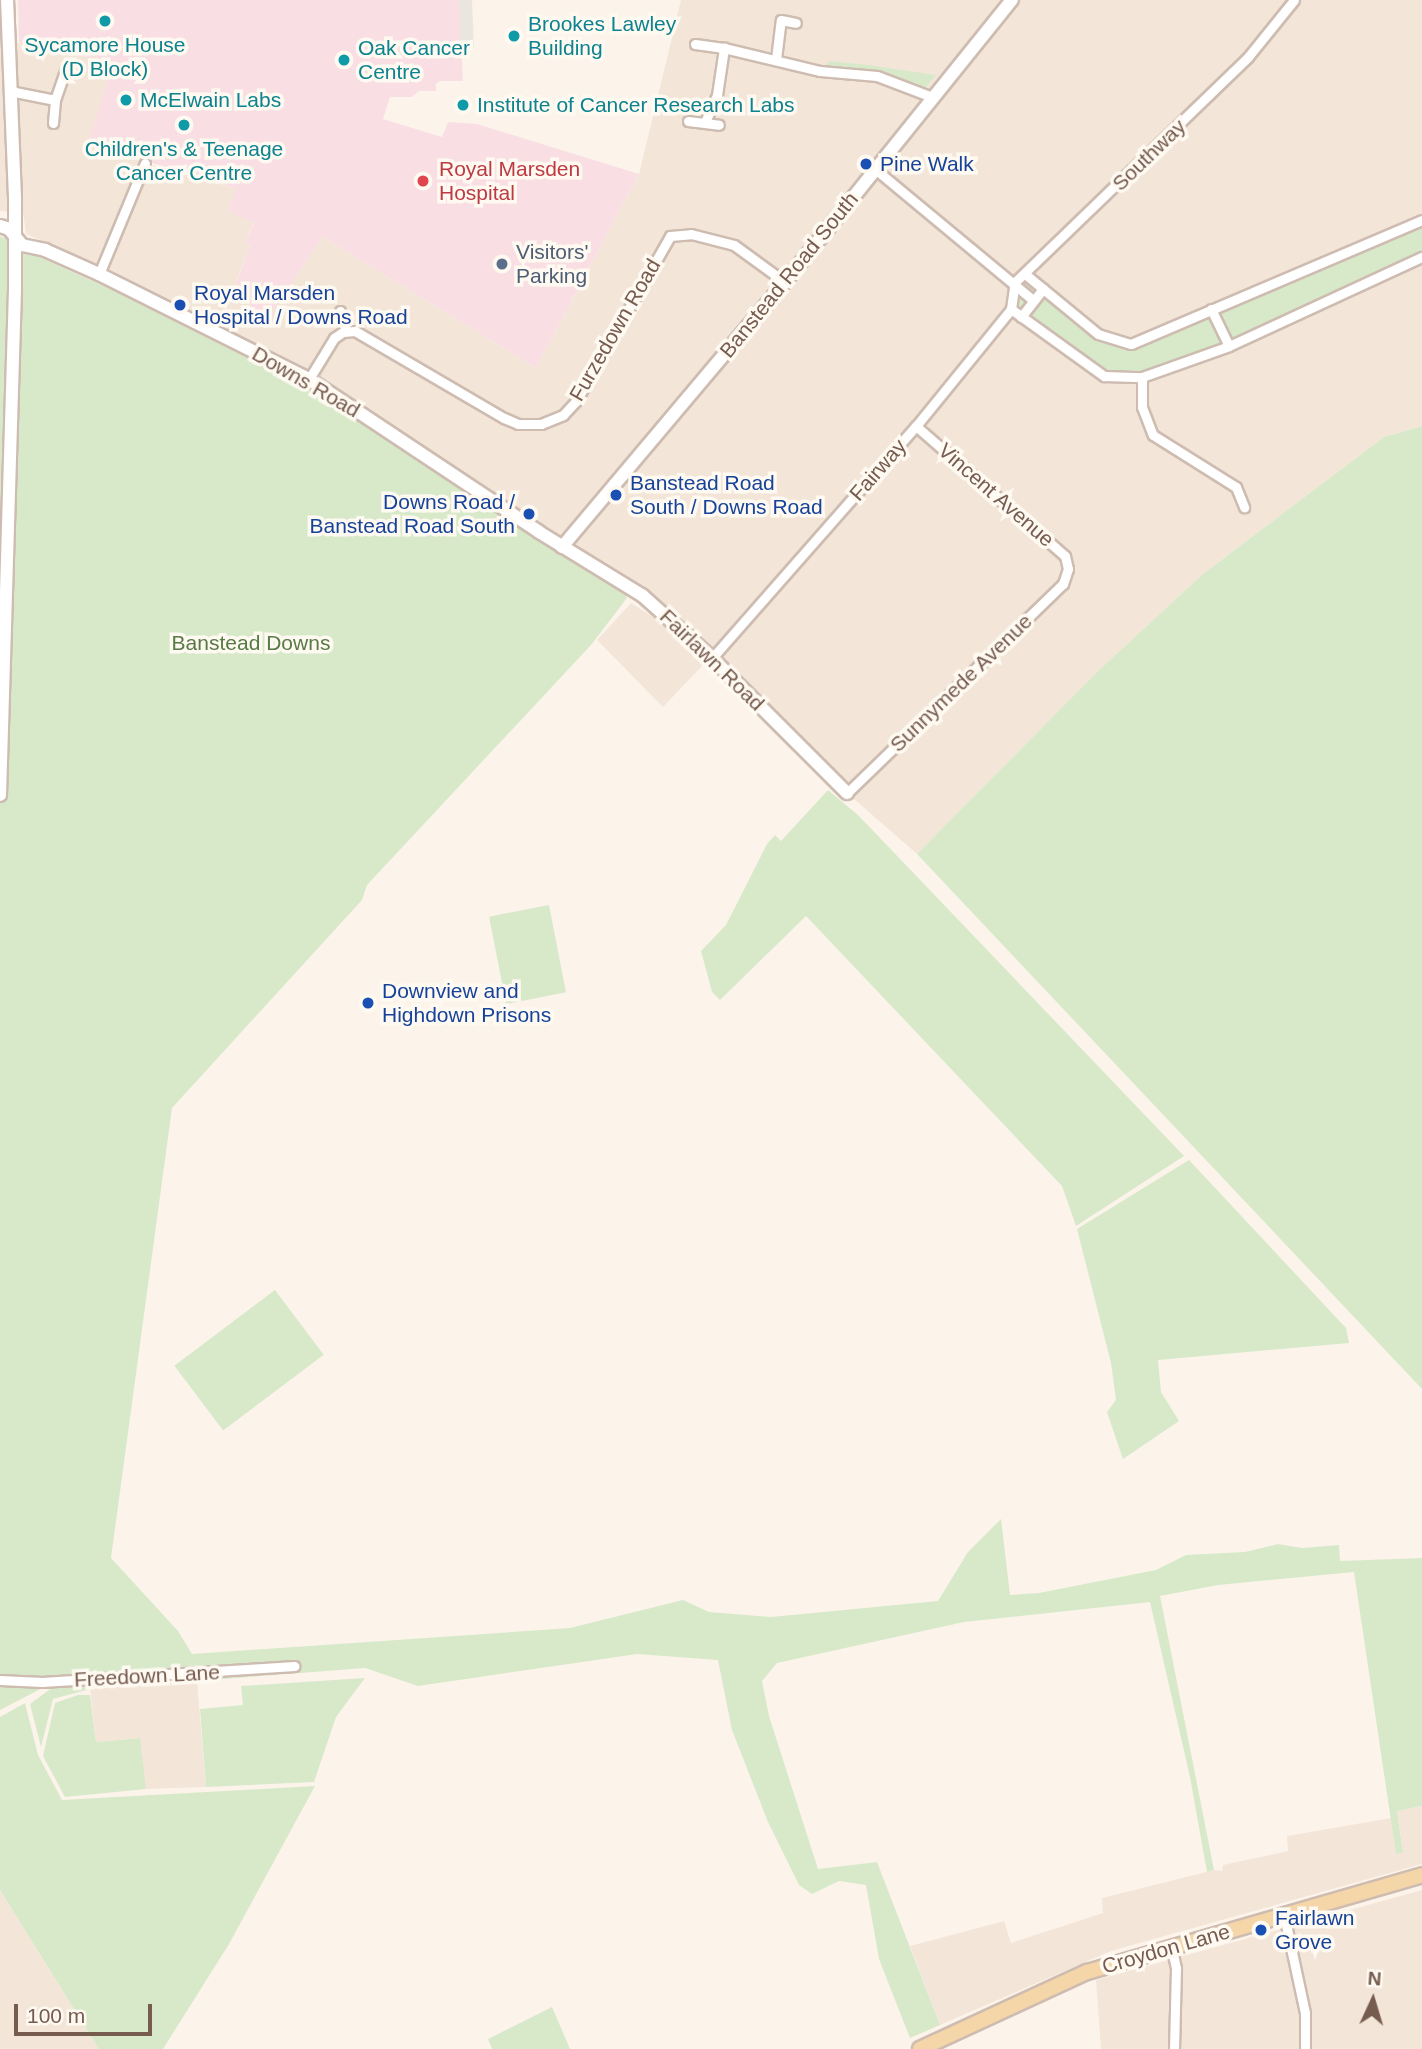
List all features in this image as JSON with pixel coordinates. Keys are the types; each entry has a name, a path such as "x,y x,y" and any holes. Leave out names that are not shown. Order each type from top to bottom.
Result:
{"main road":[{"name":"Croydon Lane","path":"920,2049 1087,1972 1171,1945 1422,1875"}],"street":[{"path":"0,795 8,622 15,237 10,91 4,48 7,0"},
{"name":"Banstead Road South","path":"562,547 785,282 1012,0"},
{"name":"Southway","path":"1015,282 1248,57 1294,0"},
{"path":"776,59 781,20 796,23"},
{"path":"695,44 776,59 820,71 887,78 932,97"},
{"path":"705,122 717,95 724,48"},
{"path":"52,123 55,100 66,68"},
{"path":"10,91 55,100"},
{"path":"688,121 719,125"},
{"path":"99,274 145,163"},
{"path":"874,169 1015,282 1033,300"},
{"path":"1025,274 1098,334 1131,344 1422,220"},
{"name":"Downs Road","path":"0,226 9,229 22,244 45,250 99,274 309,379 562,547"},
{"name":"Furzedown Road","path":"346,331 355,331 368,337 503,418 533,425 556,419 576,401 670,236 691,234 734,245 785,282"},
{"path":"1015,282 1011,309 1021,317 1104,376 1142,377 1229,346 1422,257"},
{"path":"1021,317 1043,289"},
{"name":"Fairway","path":"712,658 916,426 1011,309"},
{"path":"1211,309 1229,346"},
{"path":"309,379 334,338 346,331 340,311"},
{"path":"1142,377 1142,407 1153,435 1236,487 1244,507"},
{"name":"Vincent Avenue","path":"916,426 1065,556 1068,569"},
{"name":"Fairlawn Road","path":"562,547 643,596 712,658 847,793"},
{"name":"Sunnymede Avenue","path":"847,793 1063,584 1068,569"},
{"name":"Freedown Lane","path":"0,1680 42,1682 294,1666"},
{"path":"1284,1915 1306,2013 1305,2049"},
{"path":"1171,1945 1176,1968 1174,2049"}],"shaded area":[{"name":"Royal Marsden Hospital","path":"18,0 459,0 463,81 440,81 436,84 436,91 419,91 412,97 390,97 383,119 442,137 448,122 477,124 639,174 536,368 323,237 267,319 251,311 251,289 236,283 250,246 245,243 254,223 227,211 237,189 152,163 151,166 89,140 114,62 19,43"},
{"path":"430,0 472,0 474,48 453,53"},
{"path":"681,0 1422,0 1422,426 1384,437 1203,574 1098,671 917,854 847,793 643,596 258,346 109,269 26,234 23,212 0,211 0,4 9,41 114,62 151,165 237,189 254,222 245,243 250,246 236,282 251,289 267,318 323,237 536,368 639,174"},
{"path":"631,603 658,620 703,665 663,707 597,640"},
{"path":"197,1681 206,1787 146,1789 139,1738 96,1742 90,1689"},
{"path":"1422,1806 1422,1864 1111,1951 940,2025 910,1946 1004,1921 1011,1943 1103,1913 1102,1898 1214,1870 1222,1871 1223,1865 1288,1851 1287,1836 1391,1818 1396,1854 1403,1851 1397,1811"},
{"path":"0,1890 99,2049 0,2049"},
{"path":"1422,1890 1422,2049 1101,2049 1096,1980"}],"green space":[{"path":"830,61 936,75 925,88 879,73 823,67"},
{"path":"1422,220 1422,257 1229,346 1142,377 1104,376 1011,309 1015,282 1025,274 1098,334 1131,344"},
{"name":"Banstead Downs","path":"0,236 9,240 10,252 37,256 309,379 620,582 627,598 591,645 367,885 362,900 172,1108 111,1558 178,1631 192,1654 570,1628 683,1600 709,1612 771,1617 938,1601 968,1552 1001,1519 1010,1595 1039,1593 1156,1570 1186,1555 1245,1552 1278,1544 1302,1548 1339,1545 1340,1561 1422,1558 1422,1806 1397,1811 1403,1852 1396,1854 1354,1572 1218,1585 1160,1596 1214,1870 1207,1872 1190,1777 1150,1602 964,1622 777,1663 762,1681 769,1716 818,1869 877,1862 940,2025 910,2038 879,1959 866,1885 839,1881 812,1894 799,1885 768,1822 732,1730 718,1660 637,1654 418,1686 365,1668 197,1681 189,1674 54,1682 0,1710"},
{"path":"1422,426 1422,1389 917,854 1098,671 1203,574 1384,437"},
{"path":"828,790 859,816 1184,1156 1076,1226 1062,1186 806,916 720,1000 712,992 701,951 726,925 767,844 775,835 781,841"},
{"path":"549,905 566,992 506,1004 489,917"},
{"path":"1189,1160 1346,1328 1349,1343 1158,1360 1161,1392 1179,1421 1123,1459 1107,1412 1116,1400 1111,1363 1077,1229"},
{"path":"275,1290 324,1355 223,1431 174,1366"},
{"path":"365,1678 336,1717 314,1782 206,1787 200,1709 243,1705 241,1686"},
{"path":"82,1686 90,1689 53,1699 41,1747 30,1704 53,1687"},
{"path":"78,1695 90,1695 96,1742 140,1738 146,1789 65,1797 43,1756 55,1703"},
{"path":"25,1703 38,1755 62,1800 315,1786 229,1944 163,2049 99,2049 0,1890 0,1717"},
{"path":"552,2007 570,2049 492,2049 488,2039"}],"place":[{"name":"Sycamore House (D Block)","path":"105,21"},
{"name":"Brookes Lawley Building","path":"514,36"},
{"name":"Oak Cancer Centre","path":"344,60"},
{"name":"McElwain Labs","path":"126,100"},
{"name":"Institute of Cancer Research Labs","path":"463,105"},
{"name":"Children's & Teenage Cancer Centre","path":"184,125"},
{"name":"Pine Walk","path":"866,164"},
{"name":"Royal Marsden Hospital","path":"423,181"},
{"name":"Visitors' Parking","path":"502,264"},
{"name":"Royal Marsden Hospital / Downs Road","path":"180,305"},
{"name":"Banstead Road South / Downs Road","path":"616,495"},
{"name":"Downs Road / Banstead Road South","path":"529,514"},
{"name":"Downview and Highdown Prisons","path":"368,1003"},
{"name":"Fairlawn Grove","path":"1261,1930"}]}
